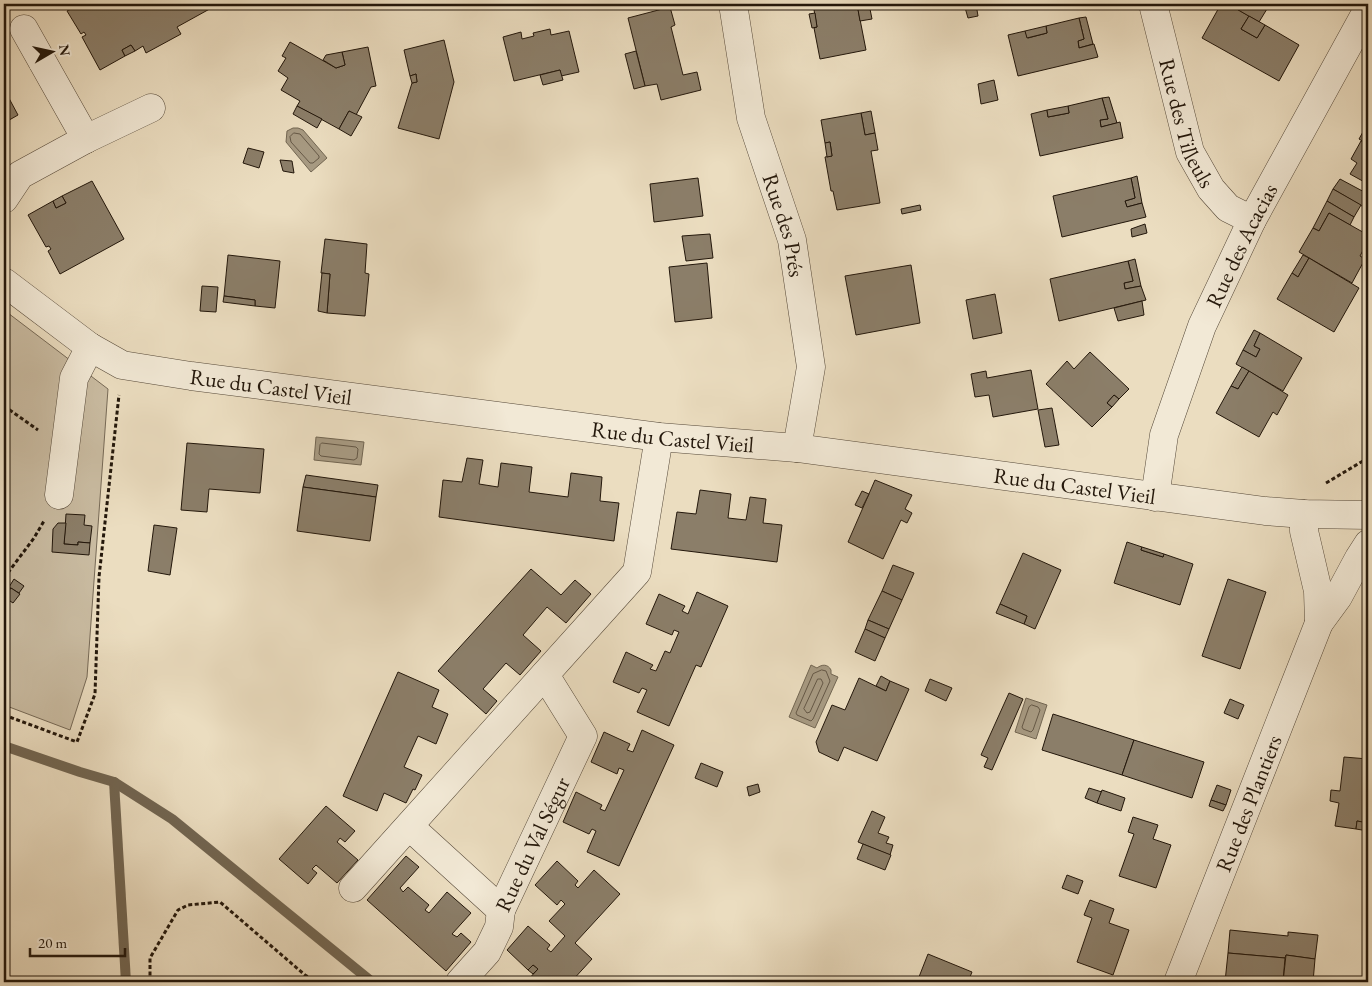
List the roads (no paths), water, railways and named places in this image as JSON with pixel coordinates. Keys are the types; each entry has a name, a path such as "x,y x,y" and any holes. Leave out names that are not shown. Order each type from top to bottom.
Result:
{"street":[{"name":"Rue des Prés","path":"733,4 751,118 792,240 811,367 797,448"},
{"name":"Rue des Tilleuls","path":"1153,4 1190,152 1211,189 1228,208 1252,220"},
{"name":"Rue des Acacias","path":"1156,497 1164,435 1198,335 1252,220 1368,9"},
{"path":"24,29 86,139"},
{"path":"4,199 20,175 86,139 151,108"},
{"name":"Rue du Castel Vieil","path":"4,282 90,347 122,365 190,376 659,437 797,448 1156,497 1304,514 1368,515"},
{"path":"59,495 74,378 90,347"},
{"path":"353,888 410,827 637,572 659,437"},
{"name":"Rue des Plantiers","path":"1304,514 1304,532 1318,591 1319,623"},
{"name":"Rue des Plantiers","path":"1178,982 1319,623 1338,597 1368,544"},
{"name":"Rue du Val Ségur","path":"410,827 501,910 583,736 546,675"},
{"path":"460,982 487,952 499,926 501,910"}],"water":[{"path":"293,128 303,130 327,158 311,172 286,142 287,131"},
{"path":"316,437 364,442 361,465 314,460"},
{"path":"811,665 817,668 823,665 827,666 831,670 831,674 838,677 815,728 789,717"},
{"path":"1026,698 1047,705 1036,739 1015,732"}],"waterway":[{"path":"4,746 114,782 172,819 372,982"},
{"path":"114,782 126,982"}]}
